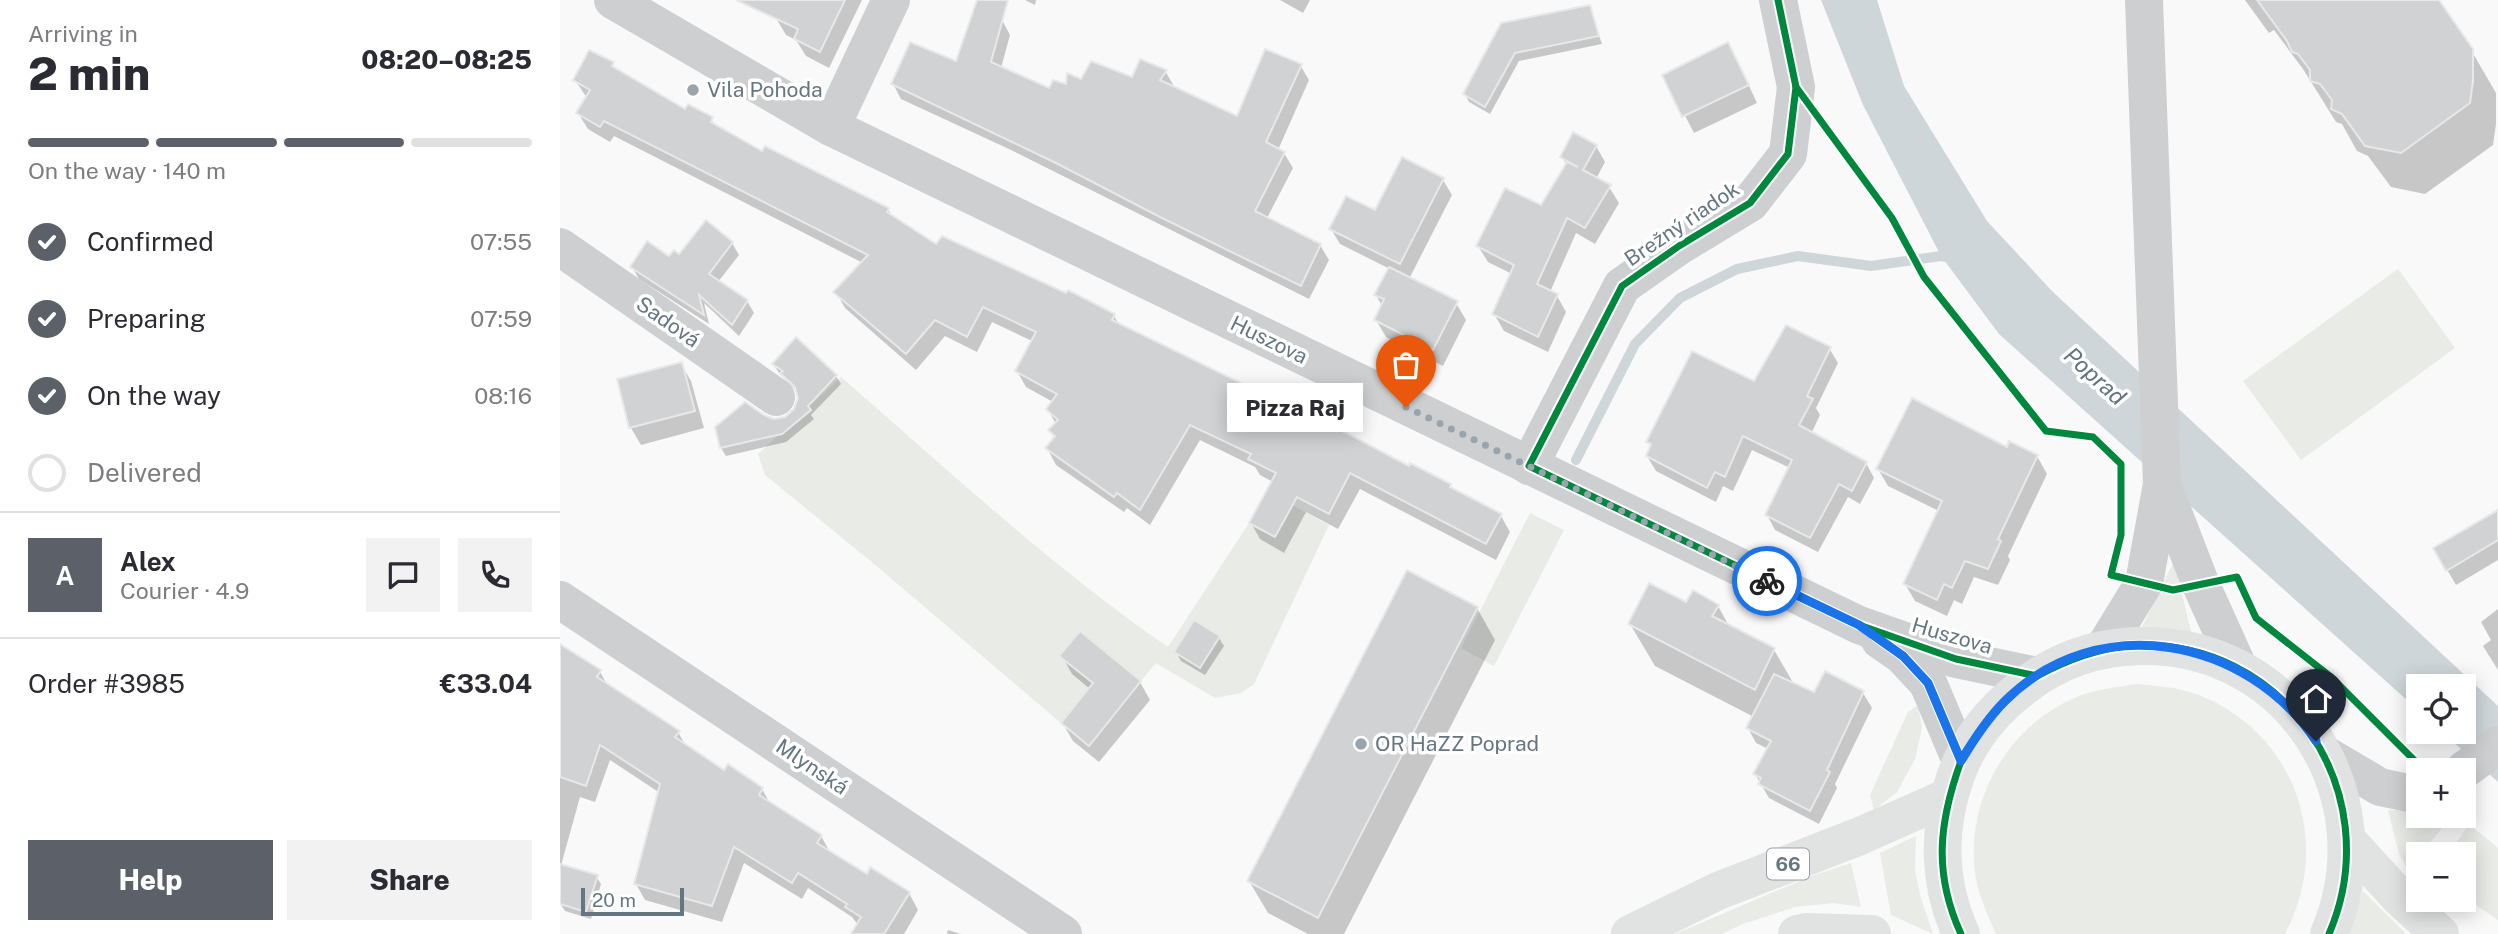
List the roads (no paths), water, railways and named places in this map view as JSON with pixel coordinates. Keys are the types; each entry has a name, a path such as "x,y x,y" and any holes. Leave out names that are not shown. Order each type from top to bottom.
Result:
{"main road":[{"path":"1961,934 1950,906 1942,863 1942,841 1948,797 1961,761 1981,728 2007,699 2037,676 2058,665 2103,650 2126,646 2196,652 2239,669 2265,685 2288,705 2308,728 2336,781 2344,810 2347,840 2343,893 2329,934"},
{"name":"66","path":"1630,934 1718,891 1860,836 1948,797"},
{"path":"2347,840 2400,898 2440,934"},
{"path":"1797,934 1872,934"}],"street":[{"name":"Huszova","path":"613,0 831,127 1859,625 1956,659 2037,676"},
{"path":"831,127 891,0"},
{"name":"Brežný riadok","path":"1529,466 1622,286 1679,246 1750,203 1788,154 1796,87 1777,0"},
{"path":"2103,650 2144,583 2162,484 2144,0"},
{"name":"Sadová","path":"560,247 776,397"},
{"path":"2162,484 2200,585 2239,669"},
{"name":"Mlynská","path":"560,600 1063,934"},
{"name":"Huszova","path":"1859,625 1903,656 1928,683 1961,761"},
{"path":"2476,761 2498,745"},
{"path":"2324,754 2380,787 2406,792"}],"water":[{"name":"Poprad","path":"1821,0 1877,0 1904,86 1987,221 2053,292 2464,674 2406,674 2406,699 1999,334 1941,256 1863,105"},
{"path":"2476,686 2498,706 2498,782 2476,762 2476,758 2471,758 2455,744 2476,744"}],"waterway":[{"path":"1576,460 1635,344 1680,298 1737,269 1798,256 1871,266 1941,256 1952,258"}],"place":[{"name":"Vila Pohoda","path":"693,90"},
{"name":"Pizza Raj","path":"1406,407"},
{"name":"OR HaZZ Poprad","path":"1361,744"}]}
